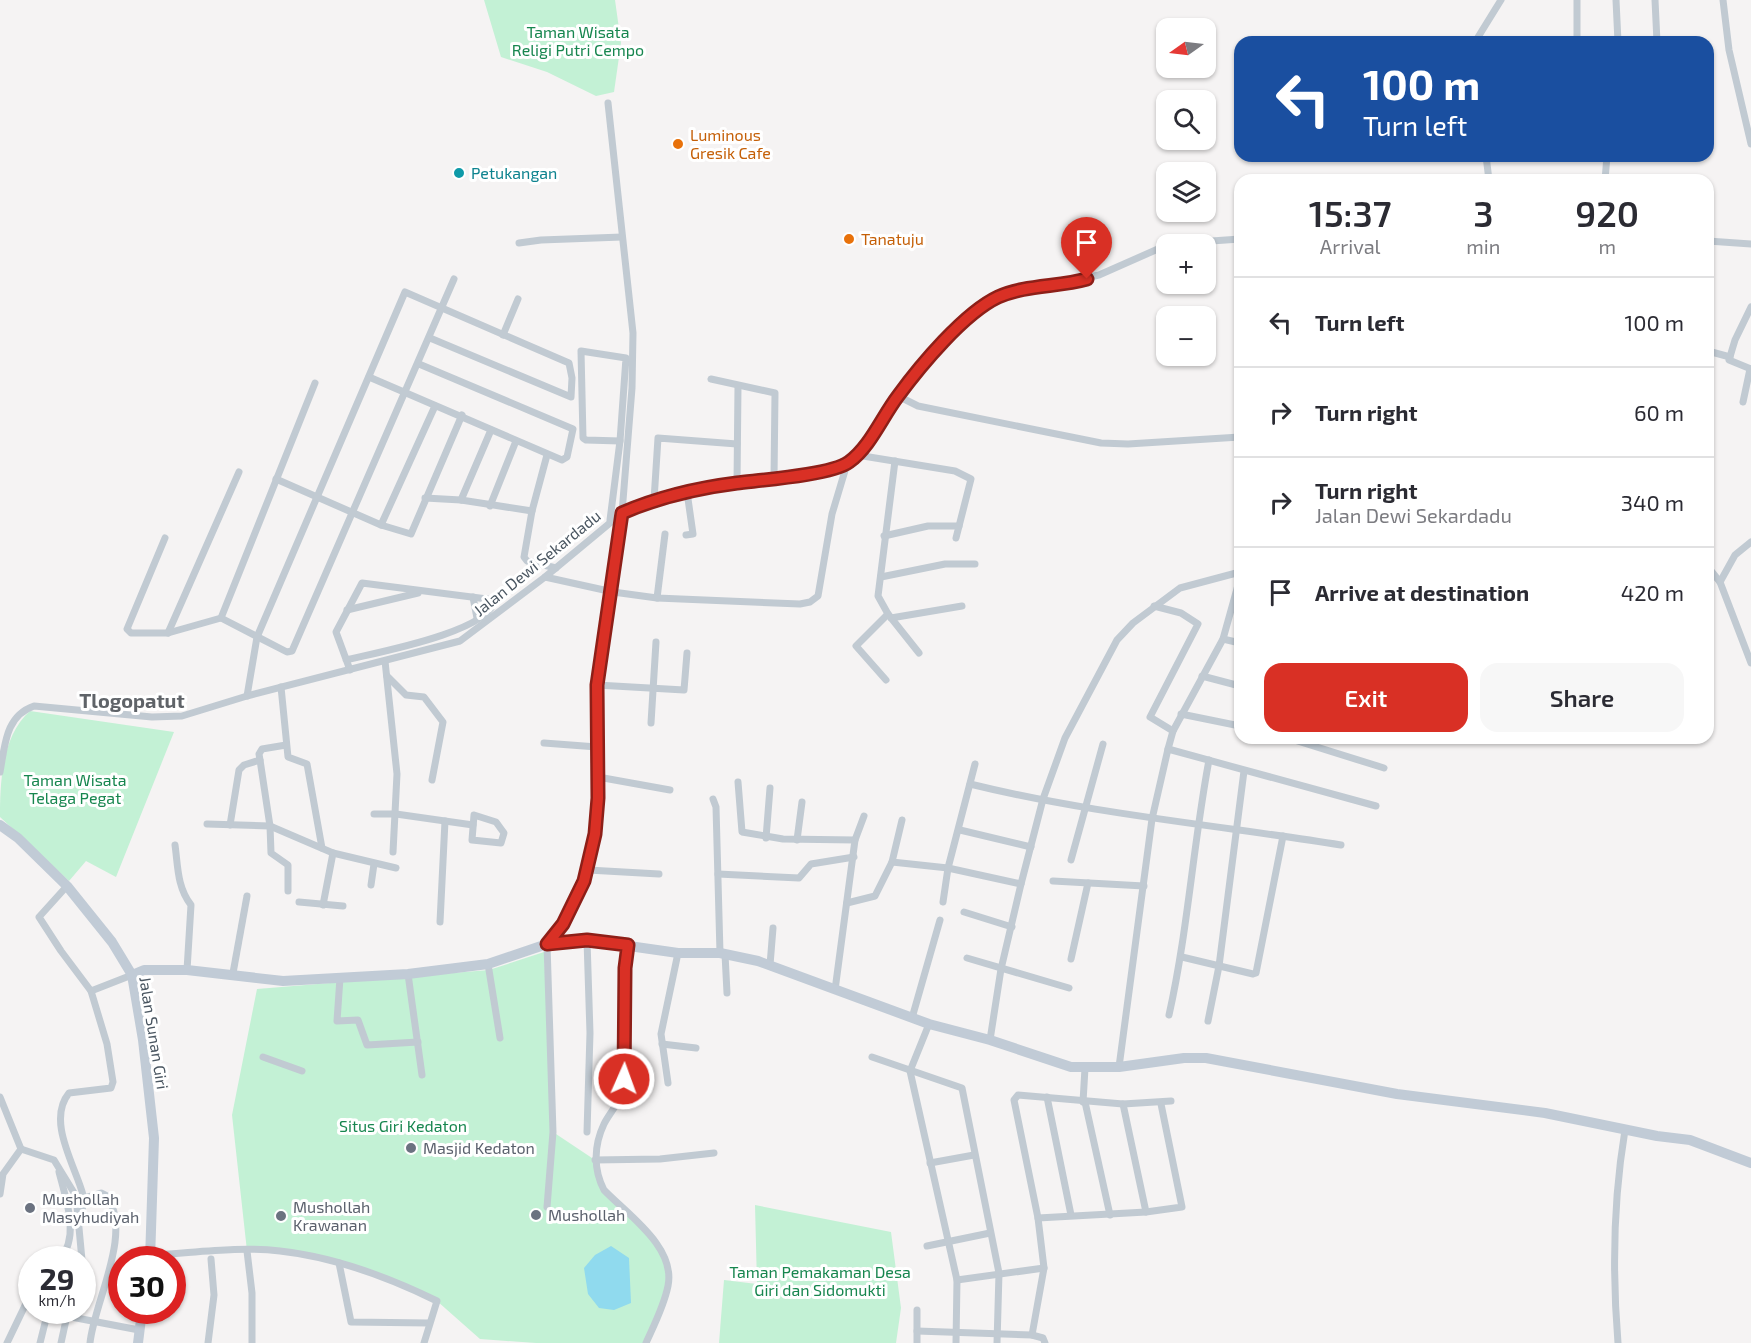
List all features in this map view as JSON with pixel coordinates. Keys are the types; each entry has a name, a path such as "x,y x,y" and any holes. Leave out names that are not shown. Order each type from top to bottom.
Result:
{"street":[{"path":"1478,36 1501,0"},
{"path":"1577,0 1577,36"},
{"path":"1616,0 1618,36"},
{"path":"1656,0 1657,36"},
{"path":"1723,0 1729,50 1751,144"},
{"path":"547,1207 553,1132 547,944 563,924 588,870 595,834 598,777 597,685 613,592 622,513 633,346 608,103"},
{"path":"519,243 622,237"},
{"path":"1216,241 1234,240"},
{"path":"1714,241 1751,244"},
{"path":"545,577 613,592 657,598 773,604 810,602 818,596 832,514 847,464 857,455 898,396 961,324 999,297 1099,275 1156,250"},
{"path":"165,538 127,629 130,633 168,633 221,618 287,652 292,651 419,364 440,307 454,279"},
{"path":"247,696 257,637 405,292 569,363 572,378 571,398 430,338"},
{"path":"503,335 518,299"},
{"path":"1743,402 1750,369 1731,363 1730,357 1747,325 1751,307"},
{"path":"610,520 620,441 626,358 581,351 583,438 620,441"},
{"path":"1714,353 1730,357"},
{"path":"369,377 435,406 462,415 547,455 565,459 575,431 573,429 419,364"},
{"path":"711,379 772,391 776,395 774,479"},
{"path":"221,618 315,383"},
{"path":"737,483 738,386"},
{"path":"898,396 918,406 1101,443 1128,444 1234,436"},
{"path":"381,525 435,406"},
{"path":"276,479 381,525 411,534 462,415"},
{"path":"461,500 491,430"},
{"path":"654,500 658,438 737,444"},
{"path":"490,506 516,441"},
{"path":"547,455 532,511 524,560 556,568"},
{"path":"857,455 955,471 971,479 956,538"},
{"path":"895,461 878,596 889,616 919,653"},
{"name":"Jalan Dewi Sekardadu","path":"0,772 12,722 21,712 34,706 152,717 182,717 247,696 460,641 545,577 610,520 622,513 654,500 687,492 774,479 847,464"},
{"path":"168,633 239,472"},
{"path":"686,535 693,534 687,492"},
{"path":"425,498 461,500 532,511"},
{"path":"884,536 936,525 959,526"},
{"path":"657,598 665,534"},
{"path":"1720,582 1735,555 1751,542"},
{"path":"881,577 945,564 975,564"},
{"path":"990,1040 1001,969 1021,884 1043,799 1065,738 1117,640 1154,606 1180,588 1234,574"},
{"path":"1714,574 1720,582 1751,663"},
{"path":"346,660 462,629 492,607 496,601 362,583 336,635 346,660 350,670"},
{"path":"347,609 421,592"},
{"path":"472,597 477,618"},
{"path":"886,680 856,646 889,616 962,606"},
{"path":"1154,606 1181,614 1198,624 1150,717 1173,731"},
{"path":"1119,1067 1152,819 1168,749 1181,714 1223,639 1234,609"},
{"path":"1223,639 1234,642"},
{"path":"651,723 656,642"},
{"path":"597,685 684,690 687,653"},
{"path":"384,661 397,774 393,852"},
{"path":"387,676 406,695 424,697 443,722 432,780"},
{"path":"1202,676 1234,684"},
{"path":"281,687 289,759 307,764 322,849"},
{"path":"1181,714 1234,725"},
{"path":"544,743 597,747"},
{"path":"1071,860 1104,744"},
{"path":"1307,744 1384,768"},
{"path":"286,746 262,749 259,754 270,826 271,853 288,865 288,891"},
{"path":"1168,749 1376,806"},
{"path":"230,825 239,770 244,765 260,760"},
{"path":"1169,1015 1182,957 1197,824 1209,760"},
{"path":"943,902 948,868 960,830 975,764"},
{"path":"1208,1021 1219,966 1244,771"},
{"path":"598,777 670,790"},
{"path":"738,782 740,830 766,838 855,840"},
{"path":"970,784 1152,819 1236,828 1341,845"},
{"path":"766,838 770,788"},
{"path":"713,799 717,807 718,874 727,993"},
{"path":"797,840 802,802"},
{"path":"374,814 396,814 473,825"},
{"path":"474,815 496,822 504,833 501,843 472,840 473,825 474,815"},
{"path":"836,990 855,840 864,816"},
{"path":"847,903 875,896 892,862 903,820"},
{"path":"440,922 445,821"},
{"path":"207,824 270,826 333,853 396,868"},
{"name":"Jalan Sunan Giri","path":"0,825 18,838 67,886 112,942 132,975 143,1040 154,1138 151,1246"},
{"path":"960,830 1031,847"},
{"path":"1182,957 1253,974 1258,971 1282,836"},
{"path":"175,844 179,884 182,894 191,905 187,970"},
{"path":"323,904 333,853"},
{"path":"718,874 799,878 811,864 854,857"},
{"path":"892,862 948,868 1021,884"},
{"path":"371,885 374,864"},
{"path":"588,870 659,874"},
{"path":"1053,881 1144,886"},
{"path":"1071,959 1088,883"},
{"path":"67,886 39,916 61,951 91,991 107,1044 113,1082 111,1088 69,1093 63,1101 64,1140 84,1198 80,1217"},
{"path":"233,974 247,896"},
{"path":"299,902 343,906"},
{"path":"964,912 1012,927"},
{"path":"912,1018 940,920"},
{"path":"770,964 773,928"},
{"path":"91,991 144,970 187,970 282,981 408,974 488,964 547,944 587,940 678,953 723,953 770,964 929,1024 990,1040 1071,1067 1119,1067 1184,1058 1206,1058 1397,1094 1545,1113 1625,1130 1690,1140 1751,1162"},
{"path":"587,940 590,1033 587,1132"},
{"path":"628,945 625,968 624,1079 619,1098 601,1133 595,1160 598,1179 604,1190 659,1246 668,1266 668,1284 646,1343"},
{"path":"668,1083 662,1034 678,953"},
{"path":"967,958 1069,988"},
{"path":"488,964 500,1038"},
{"path":"408,974 422,1075"},
{"path":"340,978 337,1021 358,1020 367,1045 418,1042"},
{"path":"929,1024 910,1071 957,1280 956,1343"},
{"path":"662,1044 696,1048"},
{"path":"263,1057 302,1071"},
{"path":"872,1057 960,1087 999,1273 997,1343"},
{"path":"1085,1068 1084,1102 1110,1215"},
{"path":"1032,1335 1044,1268 1038,1218 1013,1102 1018,1095 1123,1104 1161,1104 1171,1101"},
{"path":"0,1096 21,1149"},
{"path":"1047,1097 1071,1215"},
{"path":"1123,1104 1146,1212"},
{"path":"1038,1218 1110,1215 1183,1206 1161,1104"},
{"path":"1618,1343 1613,1228 1616,1182 1625,1130"},
{"path":"21,1149 47,1156 57,1164 76,1196 81,1246"},
{"path":"0,1194 3,1174 21,1149"},
{"path":"595,1160 660,1159 714,1153"},
{"path":"930,1162 974,1155"},
{"path":"57,1164 70,1219 71,1236 67,1246"},
{"path":"84,1198 101,1193 108,1196 116,1214 117,1228 101,1303 96,1314"},
{"path":"70,1219 80,1217"},
{"path":"927,1246 990,1233"},
{"path":"247,1251 252,1293 252,1343"},
{"path":"186,1255 279,1251 339,1263 408,1286 437,1301 424,1343"},
{"path":"208,1343 214,1295 211,1258"},
{"path":"339,1263 351,1322 429,1323"},
{"path":"957,1280 1044,1268"},
{"path":"916,1343 917,1310"},
{"path":"7,1343 18,1318"},
{"path":"96,1323 139,1330"},
{"path":"40,1343 44,1324"},
{"path":"61,1343 66,1324"},
{"path":"90,1343 92,1324"},
{"path":"138,1343 140,1324"},
{"path":"916,1331 1032,1335 1043,1338 1045,1343"}],"green space":[{"name":"Taman Wisata Religi Putri Cempo","path":"484,0 615,0 621,43 614,92 596,96 547,72 501,57"},
{"name":"Taman Wisata Telaga Pegat","path":"30,711 174,732 116,877 86,861 69,881 0,817 4,760 14,733"},
{"name":"Situs Giri Kedaton","path":"544,952 553,1132 595,1160 598,1179 665,1256 667,1289 646,1343 536,1343 480,1339 437,1301 365,1270 316,1257 247,1251 232,1115 257,989 489,970"},
{"name":"Taman Pemakaman Desa Giri dan Sidomukti","path":"755,1205 891,1232 901,1308 896,1343 719,1343 724,1280 757,1284"}],"water":[{"path":"611,1246 629,1258 631,1303 614,1310 599,1308 588,1294 584,1268 595,1255"}],"place":[{"name":"Luminous Gresik Cafe","path":"678,144"},
{"name":"Petukangan","path":"459,173"},
{"name":"Tanatuju","path":"849,239"},
{"name":"Masjid Kedaton","path":"411,1148"},
{"name":"Mushollah Masyhudiyah","path":"30,1208"},
{"name":"Mushollah","path":"536,1215"},
{"name":"Mushollah Krawanan","path":"281,1216"}],"district":[{"name":"Tlogopatut","path":"132,701"}],"route":[{"path":"624,1079 625,968 628,945 587,940 547,944 563,924 584,881 595,834 598,798 597,685 613,592 622,513 672,495 723,485 774,479 847,464 857,455 901,393 961,324 981,307 999,297 1021,290 1087,279"}]}
